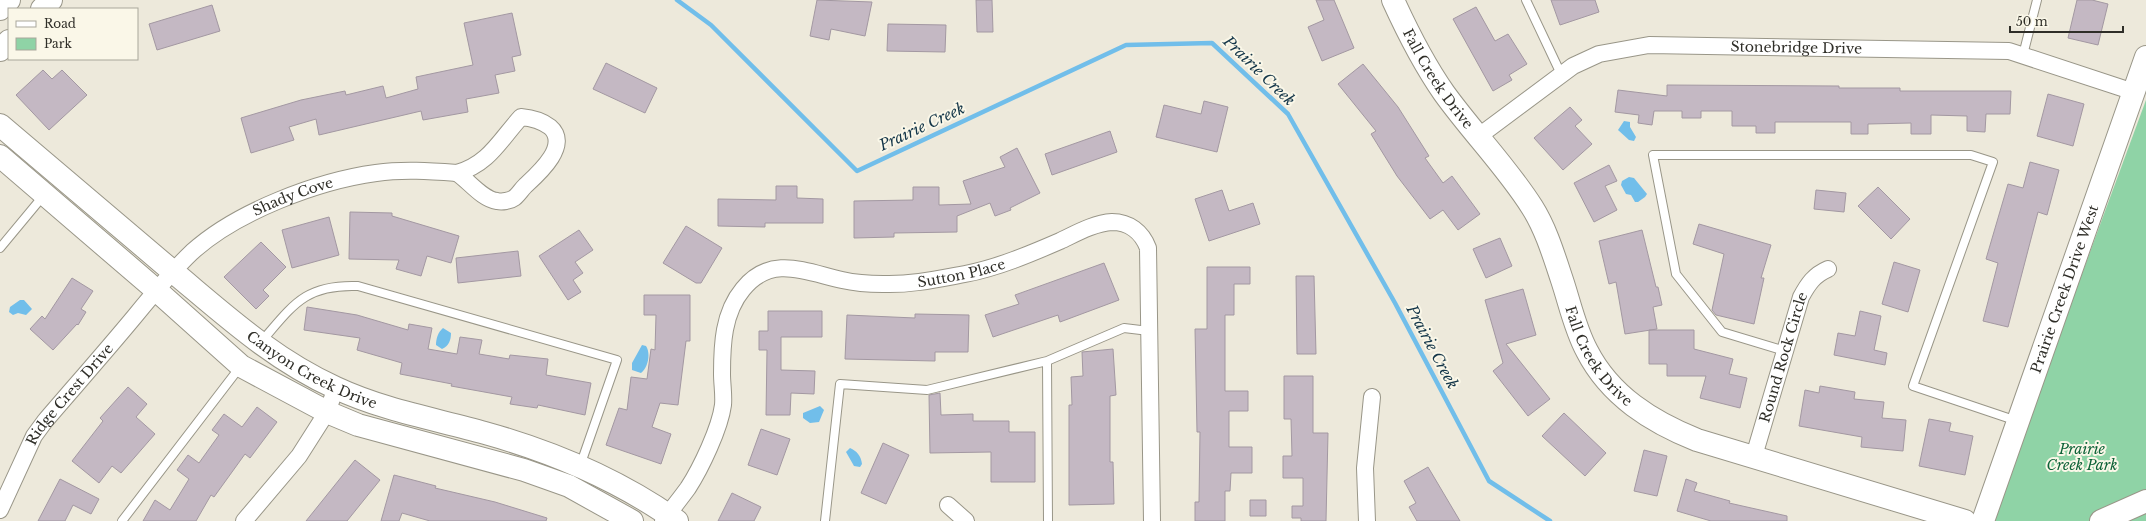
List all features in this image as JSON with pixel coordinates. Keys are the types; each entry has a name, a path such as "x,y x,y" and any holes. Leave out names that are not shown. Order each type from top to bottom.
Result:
{"street":[{"path":"0,10 9,0"},
{"path":"43,8 51,0"},
{"name":"Fall Creek Drive","path":"1393,0 1414,46 1428,70 1533,209 1553,253 1587,352 1618,393 1637,410 1672,430 1718,447 1754,456 1965,521"},
{"path":"0,50 8,43"},
{"name":"Stonebridge Drive","path":"1479,136 1561,74 1599,54 1649,44 2009,50 2134,92"},
{"name":"Prairie Creek Drive West","path":"1983,521 2146,57"},
{"name":"Shady Cove","path":"156,290 192,252 223,229 258,210 295,195 336,181 376,173 414,170 457,173 472,169 490,155 522,117 534,118 554,131 557,137 557,146 542,169 514,198 507,201 490,200 457,173"},
{"name":"Canyon Creek Drive","path":"0,125 244,333 293,366 336,388 378,404 487,433 574,476 632,521"},
{"name":"Canyon Creek Drive","path":"0,156 156,290 241,366 327,412 358,425 524,470 574,476 635,494 669,519"},
{"name":"Sutton Place","path":"669,519 703,459 716,428 723,405 724,326 730,311 743,288 763,271 784,268 806,269 841,280 863,283 910,284 988,268 1039,250 1088,229 1111,222 1126,224 1139,232 1148,248 1148,331 1152,521"},
{"name":"Round Rock Circle","path":"1754,456 1801,297 1808,284 1817,273 1828,269"},
{"name":"Ridge Crest Drive","path":"0,510 34,436 156,290"},
{"path":"244,521 299,456 327,412 336,388"},
{"path":"1367,521 1365,468 1372,397"},
{"path":"2101,521 2146,501"},
{"path":"948,505 966,521"}],"lane":[{"path":"1526,0 1561,74"},
{"path":"2023,54 2037,0"},
{"path":"1785,351 1722,332 1676,274 1653,155 1971,155 1992,162 1913,386 2018,421"},
{"path":"0,248 45,194"},
{"path":"260,343 302,297 320,289 339,285 352,286 617,360 574,476"},
{"path":"825,521 840,384 927,390 1047,361 1124,328 1148,331"},
{"path":"1047,361 1048,521"},
{"path":"122,521 241,366"}],"green space":[{"name":"Prairie Creek Park","path":"2146,100 2146,521 1991,521 1992,518"}],"water":[{"path":"1624,121 1630,122 1630,127 1636,137 1634,141 1629,140 1618,130"},
{"path":"1629,177 1634,178 1647,194 1638,202 1635,202 1631,195 1626,194 1621,185 1622,181"},
{"path":"20,300 24,300 32,309 26,315 18,313 13,315 9,312 10,307"},
{"path":"443,328 451,333 451,336 448,344 442,349 436,345 436,343 437,338"},
{"path":"642,345 646,346 648,349 648,356 647,364 641,373 632,370 632,363"},
{"path":"820,406 824,410 819,422 810,423 803,418 803,413"},
{"path":"850,448 857,452 860,456 862,464 860,467 854,466 846,452"}],"building":[{"path":"817,0 872,2 865,36 831,29 829,40 810,36"},
{"path":"976,0 992,0 993,32 977,32"},
{"path":"1316,0 1334,0 1354,48 1322,61 1308,27 1324,20"},
{"path":"1551,0 1595,0 1599,12 1560,25"},
{"path":"2077,0 2092,0 2108,4 2098,45 2068,38"},
{"path":"212,5 220,31 157,50 149,24"},
{"path":"1476,7 1495,41 1508,34 1527,64 1509,75 1512,80 1493,91 1453,19"},
{"path":"512,13 521,55 512,57 515,71 495,75 499,93 466,99 468,112 423,120 421,111 319,135 316,119 289,127 294,140 251,153 241,118 301,100 345,91 346,95 383,86 386,98 418,89 416,77 473,65 464,23"},
{"path":"888,24 946,25 945,52 887,51"},
{"path":"606,63 657,88 645,113 593,89"},
{"path":"1363,64 1398,107 1429,156 1425,158 1443,183 1452,176 1480,214 1458,230 1443,210 1430,219 1397,176 1371,134 1376,131 1338,84"},
{"path":"43,70 52,79 62,70 87,95 49,130 16,95"},
{"path":"1667,85 1839,86 1839,88 1900,88 1900,91 2011,91 2010,114 1986,114 1985,132 1967,131 1967,116 1931,115 1931,134 1911,134 1911,123 1868,124 1868,134 1851,134 1851,122 1775,122 1775,133 1756,133 1756,126 1732,126 1732,111 1701,111 1701,118 1682,118 1682,111 1654,111 1652,125 1638,123 1639,115 1615,112 1618,90 1667,96"},
{"path":"2048,94 2084,104 2073,146 2037,136"},
{"path":"1204,101 1228,107 1217,152 1156,137 1164,105 1201,114"},
{"path":"1570,107 1582,120 1575,126 1592,144 1563,170 1534,138"},
{"path":"1110,131 1117,152 1052,175 1045,154"},
{"path":"1017,148 1040,193 1010,208 1011,210 995,216 990,203 957,216 957,232 894,233 894,237 854,238 854,201 913,200 913,187 939,187 939,205 971,204 963,181 1005,167 1000,157"},
{"path":"2030,162 2059,170 2047,215 2038,212 2008,327 1983,321 1998,263 1986,259 2008,184 2023,188"},
{"path":"1609,165 1617,181 1605,186 1617,210 1594,222 1574,183"},
{"path":"776,186 797,186 797,198 823,199 823,223 765,223 765,227 718,226 718,199 776,200"},
{"path":"1878,187 1910,219 1891,239 1858,206"},
{"path":"1222,190 1229,211 1253,203 1260,224 1209,241 1195,199"},
{"path":"1816,190 1846,193 1844,212 1814,209"},
{"path":"350,212 392,213 392,216 459,236 451,263 427,256 421,276 396,269 399,260 349,259"},
{"path":"329,217 339,255 292,268 282,230"},
{"path":"1699,224 1771,245 1761,278 1764,278 1754,324 1716,315 1712,310 1724,254 1693,244"},
{"path":"686,226 722,248 701,283 696,283 663,263"},
{"path":"579,230 593,250 575,262 583,273 573,280 581,292 568,300 539,256"},
{"path":"1642,230 1662,305 1653,307 1657,329 1625,334 1616,282 1609,284 1599,241"},
{"path":"1500,238 1512,266 1486,278 1473,249"},
{"path":"261,242 286,267 263,290 269,296 256,309 224,277"},
{"path":"518,251 521,276 458,283 456,258"},
{"path":"1894,262 1920,270 1908,312 1882,304"},
{"path":"1104,263 1119,300 1060,322 1058,315 993,337 985,315 1019,304 1015,295"},
{"path":"1207,267 1250,267 1250,284 1234,284 1234,315 1225,315 1225,391 1248,391 1248,411 1229,411 1229,447 1252,447 1252,473 1231,473 1230,491 1225,491 1225,521 1195,521 1195,502 1199,502 1200,432 1197,432 1195,329 1207,329"},
{"path":"1296,276 1314,276 1316,354 1297,354"},
{"path":"72,278 93,291 81,309 86,312 78,325 77,324 53,350 30,329 42,316 45,319"},
{"path":"1523,289 1536,335 1506,344 1550,399 1528,416 1493,371 1503,363 1485,300"},
{"path":"644,295 690,295 690,341 686,341 678,405 660,403 652,427 671,434 661,464 606,445 619,408 627,410 631,377 647,379 651,349 655,350 656,315 644,315"},
{"path":"307,307 357,315 408,330 409,324 432,328 428,349 457,354 460,337 482,340 479,354 509,359 510,355 548,359 546,375 591,383 585,415 538,405 537,408 510,404 512,397 451,386 452,384 400,374 402,363 357,350 360,338 304,330"},
{"path":"768,311 822,311 822,337 781,337 781,370 815,371 814,394 791,393 790,415 766,415 767,350 759,350 759,331 768,331"},
{"path":"1860,311 1881,316 1874,350 1887,353 1885,365 1834,355 1838,333 1855,336"},
{"path":"915,314 969,315 968,352 935,352 935,361 845,359 847,315 915,318"},
{"path":"1649,330 1694,330 1694,349 1733,359 1729,374 1747,378 1740,408 1700,398 1706,376 1667,376 1667,364 1649,364"},
{"path":"1113,349 1116,395 1110,396 1110,462 1113,462 1114,504 1069,505 1069,405 1072,405 1071,377 1083,376 1082,352"},
{"path":"1284,376 1313,376 1313,433 1328,433 1326,521 1301,521 1301,518 1292,518 1292,506 1303,506 1303,478 1283,478 1283,456 1292,456 1291,419 1284,419"},
{"path":"1820,386 1855,392 1854,399 1884,402 1882,418 1906,420 1903,451 1861,447 1862,437 1799,426 1805,390 1819,393"},
{"path":"128,387 147,404 136,417 155,434 121,473 112,466 99,483 72,461 103,421 100,418"},
{"path":"940,393 941,415 973,414 973,421 1009,421 1009,432 1035,432 1035,482 991,482 991,452 930,453 929,395"},
{"path":"257,407 277,422 250,458 245,454 214,497 211,495 196,521 143,521 155,500 170,510 189,479 177,470 188,455 199,463 219,435 212,430 224,414 242,427"},
{"path":"1564,413 1606,453 1585,476 1542,436"},
{"path":"1929,419 1951,423 1949,431 1973,436 1965,475 1919,466"},
{"path":"761,429 790,439 777,475 748,465"},
{"path":"883,443 909,455 886,504 861,493"},
{"path":"1644,450 1667,456 1657,496 1634,491"},
{"path":"355,460 380,480 347,521 306,521"},
{"path":"1428,467 1460,521 1417,521 1409,507 1416,503 1404,481"},
{"path":"394,475 436,486 435,488 495,502 547,518 546,521 430,521 402,513 399,521 381,521"},
{"path":"60,479 99,499 91,514 73,505 65,521 38,521"},
{"path":"1686,479 1697,483 1694,491 1730,501 1729,503 1787,516 1787,521 1711,521 1677,511"},
{"path":"732,493 761,507 754,521 718,521"},
{"path":"1250,500 1266,500 1266,516 1250,516"}],"waterway":[{"name":"Prairie Creek","path":"677,0 711,25 857,171 1126,45 1212,43 1288,114 1395,303 1489,481 1550,521"}]}
